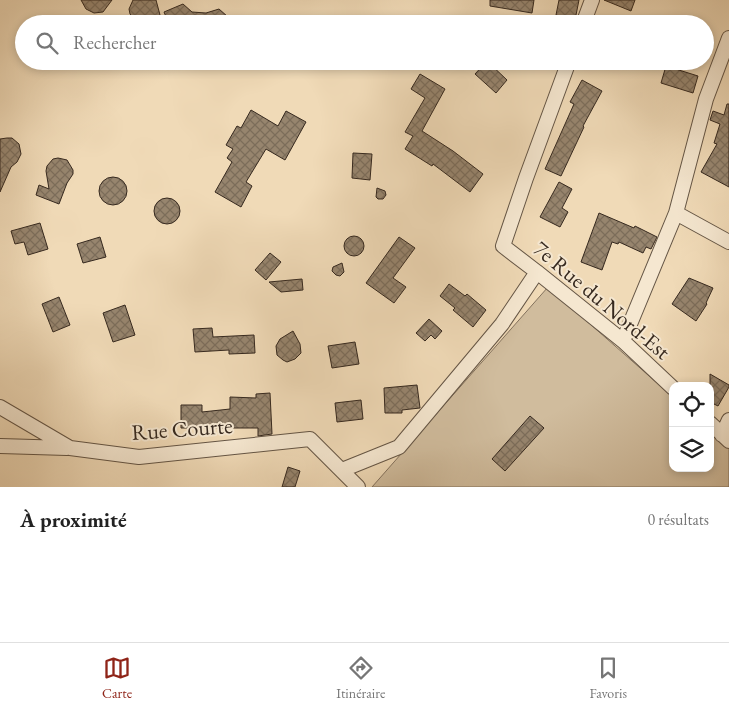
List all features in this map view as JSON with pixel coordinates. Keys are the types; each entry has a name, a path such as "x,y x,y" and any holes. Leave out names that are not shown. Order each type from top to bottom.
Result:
{"street":[{"path":"586,15 592,0"},
{"path":"624,341 676,213 706,99 729,38"},
{"name":"7e Rue du Nord-Est","path":"566,70 503,246 624,341 669,384"},
{"path":"676,213 729,242"},
{"path":"342,470 399,447 502,324 537,272"},
{"name":"Rue Courte","path":"0,408 70,448 139,457 310,439 358,487"},
{"path":"726,438 729,420"},
{"path":"714,427 726,438"},
{"path":"0,446 70,448"}],"shaded area":[{"path":"548,287 669,393 669,472 714,472 714,433 729,446 729,487 372,487"}],"building":[{"path":"81,0 112,0 103,12 94,13 86,9"},
{"path":"133,0 156,0 160,15 131,15 129,9"},
{"path":"490,0 534,0 532,13 490,6"},
{"path":"559,0 579,0 576,15 556,15"},
{"path":"604,0 635,0 631,11"},
{"path":"183,4 192,12 206,13 219,9 226,15 165,15 164,12"},
{"path":"479,70 496,70 507,80 496,93 475,74"},
{"path":"665,70 679,70 698,76 693,93 661,83"},
{"path":"420,74 445,89 422,131 453,151 483,174 470,192 433,164 432,166 405,149 413,136 405,132 425,98 411,89"},
{"path":"582,80 602,91 583,126 561,176 545,169 574,104 570,102"},
{"path":"727,104 729,104 729,187 701,172 717,144 714,143 720,124 710,120 713,111 724,115"},
{"path":"251,110 278,126 286,111 306,122 285,160 266,149 246,182 252,186 241,207 215,192 232,162 227,158 233,149 226,145 237,126 241,128"},
{"path":"12,138 19,144 21,154 17,162 11,167 0,192 0,139"},
{"path":"353,153 372,154 370,180 352,178"},
{"path":"53,159 67,160 73,170 73,174 67,183 59,204 36,195 39,185 49,189 47,166"},
{"path":"113,177 123,181 127,191 123,201 113,205 103,201 99,191 103,181"},
{"path":"559,182 572,189 562,208 568,212 560,227 540,217"},
{"path":"377,188 385,191 386,195 383,199 376,197"},
{"path":"167,198 176,202 180,211 176,220 167,224 158,220 154,211 158,202"},
{"path":"599,213 634,228 635,226 657,237 651,249 646,247 643,253 619,242 618,244 612,242 602,270 581,262"},
{"path":"40,223 48,249 28,255 24,242 15,244 11,231"},
{"path":"354,236 361,239 364,246 361,253 354,256 347,253 344,246 347,239"},
{"path":"100,237 106,257 83,263 77,244"},
{"path":"399,237 415,248 393,278 406,287 394,303 366,283"},
{"path":"270,253 281,262 266,280 255,270"},
{"path":"342,263 344,272 340,276 336,275 332,271 333,267"},
{"path":"689,278 713,288 707,304 696,321 672,304"},
{"path":"302,279 303,290 281,292 269,282"},
{"path":"449,284 465,296 467,294 486,310 473,327 453,310 455,308 440,296"},
{"path":"59,297 70,325 53,332 42,304"},
{"path":"125,305 135,335 113,342 103,313"},
{"path":"429,319 442,331 435,339 431,335 425,341 416,333"},
{"path":"212,328 213,337 254,335 255,353 229,354 229,350 195,352 193,329"},
{"path":"293,331 300,344 301,353 295,359 287,362 277,355 276,346 280,339"},
{"path":"355,342 359,364 332,368 328,346"},
{"path":"710,374 729,385 718,406 714,404 714,382 710,382"},
{"path":"417,385 420,408 402,410 402,413 385,413 384,388"},
{"path":"270,393 272,434 258,436 258,428 181,428 181,405 202,405 202,412 230,409 230,397 256,398 256,394"},
{"path":"361,400 363,419 337,422 335,403"},
{"path":"530,416 544,428 505,471 492,459"},
{"path":"288,467 300,471 295,487 282,487"}]}
